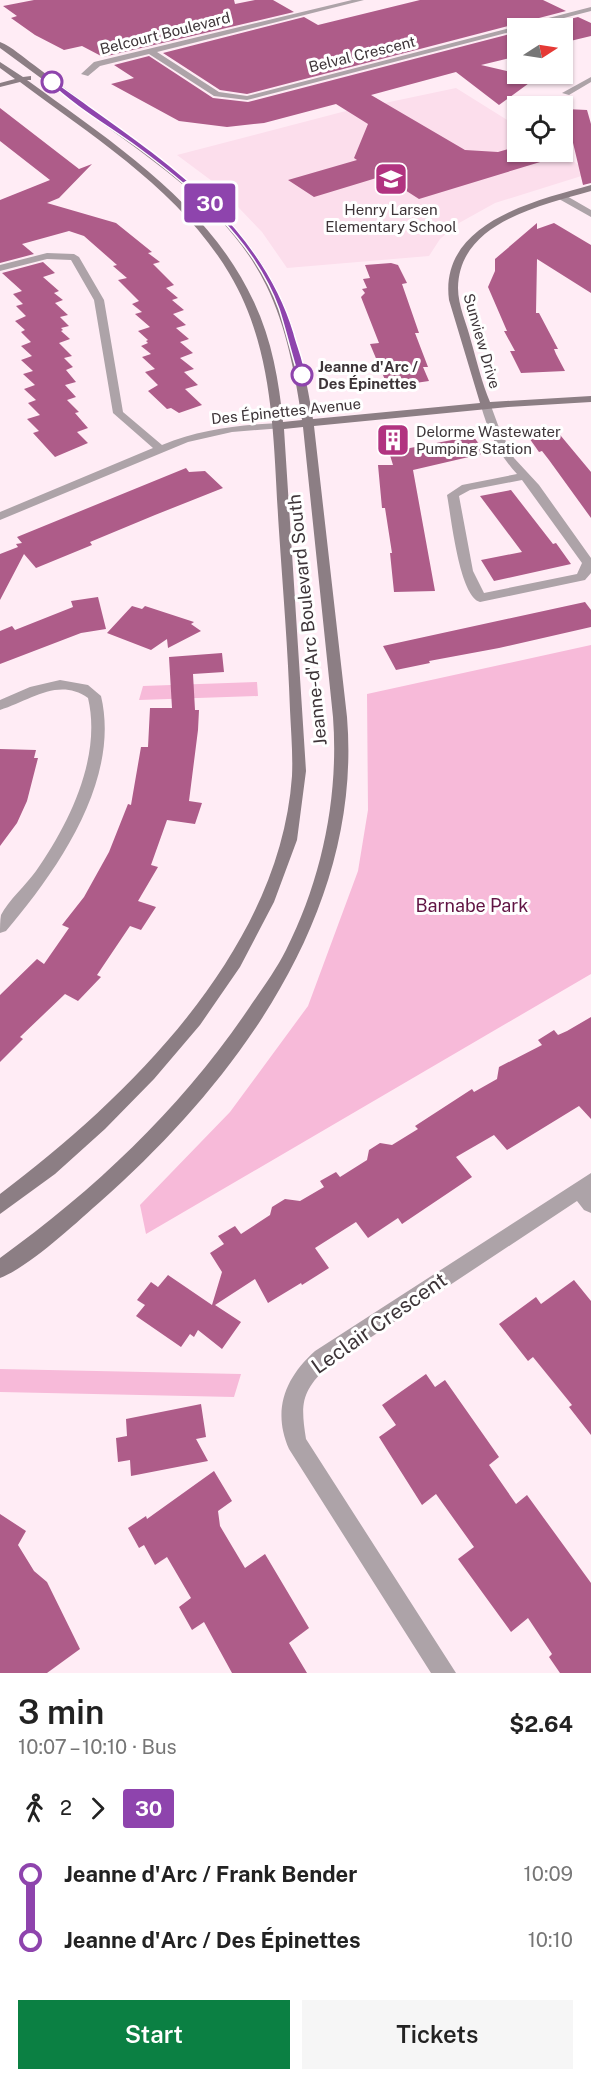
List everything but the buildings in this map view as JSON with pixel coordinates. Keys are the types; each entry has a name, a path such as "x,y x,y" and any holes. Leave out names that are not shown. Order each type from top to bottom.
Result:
{"main road":[{"name":"Jeanne-d'Arc Boulevard South","path":"0,44 168,167 213,206 237,233 274,291 288,324 300,365 341,730 341,769 332,844 319,888 294,951 236,1043 112,1180 50,1234 0,1269"},
{"name":"Jeanne-d'Arc Boulevard South","path":"0,64 149,177 191,216 221,253 242,286 260,327 274,384 279,426 296,687 299,779 294,819 279,873 254,926 223,981 165,1053 92,1129 40,1176 0,1205"},
{"path":"0,85 42,75"},
{"name":"Sunview Drive","path":"486,406 456,309 453,283 456,266 475,236 489,226 522,210 591,188"},
{"name":"Des Épinettes Avenue","path":"279,426 486,406 591,399"}],"street":[{"name":"Belcourt Boulevard","path":"84,74 97,64 149,50 361,0"},
{"name":"Belval Crescent","path":"149,50 217,94 247,98 591,9"},
{"path":"566,93 591,79"},
{"path":"562,197 591,213"},
{"path":"0,268 47,256 74,257 99,300 118,413 159,448"},
{"path":"486,406 492,425 509,459 535,487 588,563 587,570 581,578 480,598 468,571 453,495 466,487 524,476"},
{"name":"Des Épinettes Avenue","path":"0,516 159,448 213,432 279,426"},
{"path":"0,705 52,685 69,684 94,696 99,717 88,778 63,841 0,927"},
{"name":"Leclair Crescent","path":"444,1673 296,1442 292,1416 294,1390 307,1371 322,1358 587,1191"}],"shaded area":[{"name":"Henry Larsen Elementary School","path":"456,88 507,120 507,162 573,161 591,173 495,203 459,223 440,239 429,256 287,268 262,232 216,184 177,155 342,112"}],"green space":[{"name":"Barnabe Park","path":"591,645 591,974 146,1234 140,1205 230,1112 308,1006 358,871 368,810 367,694"},
{"path":"257,682 258,696 139,700 143,686"},
{"path":"0,1369 241,1374 234,1397 0,1392"}],"bus line":[{"name":"30","path":"52,82 192,186 237,233 253,255 282,308 295,344 302,375"}],"place":[{"name":"Henry Larsen Elementary School","path":"391,179"},
{"name":"Jeanne d'Arc / Des Épinettes","path":"302,375"},
{"name":"Delorme Wastewater Pumping Station","path":"393,440"}]}
